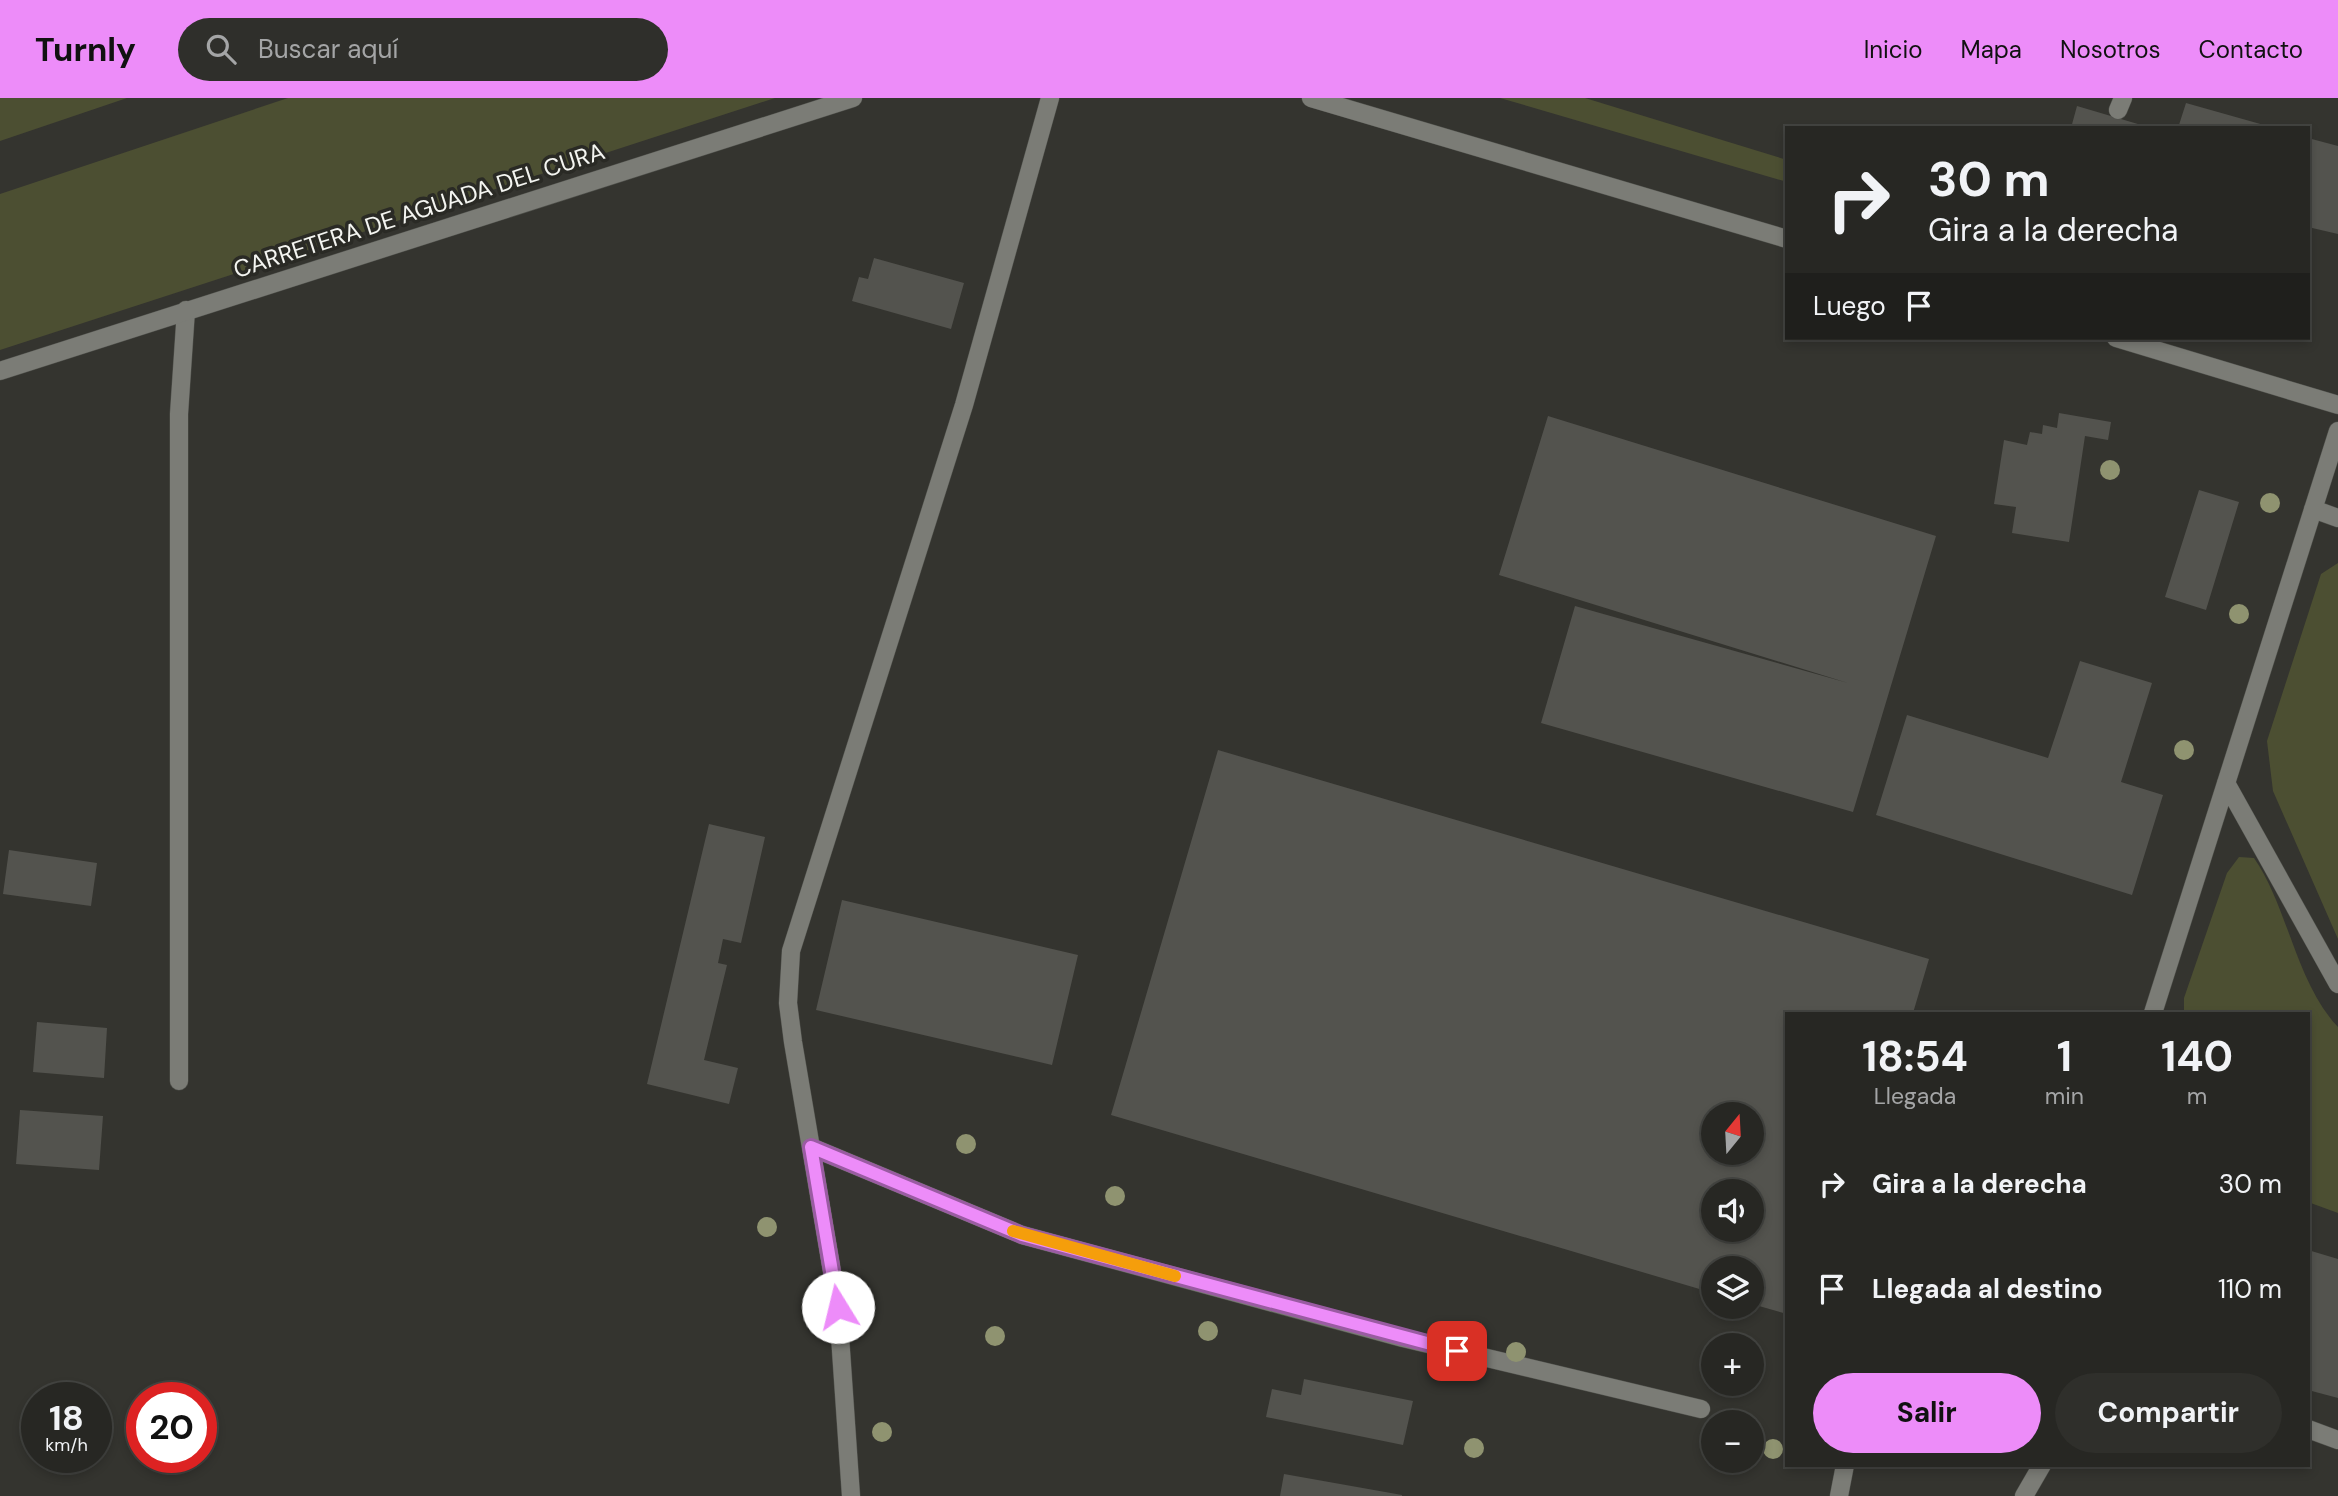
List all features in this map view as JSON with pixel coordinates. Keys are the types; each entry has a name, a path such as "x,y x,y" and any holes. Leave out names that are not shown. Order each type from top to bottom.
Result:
{"street":[{"name":"CARRETERA DE AGUADA DEL CURA","path":"0,370 853,98"},
{"path":"851,1496 838,1307 788,1003 791,951 964,405 1050,98"},
{"path":"1311,98 1785,238"},
{"path":"179,1082 179,414 186,310"},
{"path":"2123,340 2338,405"},
{"path":"2152,1012 2338,430"},
{"path":"2313,509 2338,518"},
{"path":"2226,783 2338,984"},
{"path":"811,1147 1022,1235 1403,1338 1701,1409"},
{"path":"2310,1430 2338,1440"},
{"path":"1839,1496 1845,1467"},
{"path":"2024,1496 2041,1467"}],"green space":[{"path":"0,98 127,98 0,141"},
{"path":"288,98 775,98 0,350 0,194"},
{"path":"1500,98 1585,98 1785,159 1785,181"},
{"path":"2338,563 2338,939 2273,791 2267,741 2321,574"},
{"path":"2239,857 2254,858 2276,899 2312,989 2338,1027 2338,1213 2310,1203 2310,1012 2184,1012 2184,998 2227,873"}],"building":[{"path":"2186,103 2267,126 2179,126"},
{"path":"2077,106 2145,126 2072,126"},
{"path":"2310,139 2338,146 2338,234 2310,227"},
{"path":"874,258 964,283 951,329 852,301 859,277 868,279"},
{"path":"2059,413 2111,422 2108,440 2085,436 2069,542 2012,533 2016,507 1994,504 2004,440 2027,445 2030,432 2042,434 2043,425 2057,428"},
{"path":"1548,416 1936,536 1853,812 1541,723 1575,606 1848,683 1499,575"},
{"path":"2199,490 2239,502 2206,610 2165,597"},
{"path":"2080,661 2152,683 2121,782 2163,795 2132,895 1876,815 1907,715 2048,758"},
{"path":"1218,750 1929,959 1913,1012 1785,1012 1785,1313 1764,1307 1764,1256 1701,1256 1701,1289 1111,1115"},
{"path":"709,824 765,837 741,943 723,939 718,963 727,965 704,1060 738,1068 729,1104 647,1084"},
{"path":"9,850 97,863 91,906 3,894"},
{"path":"842,900 1078,955 1052,1065 816,1010"},
{"path":"37,1022 107,1028 104,1078 33,1072"},
{"path":"20,1110 103,1116 99,1170 16,1164"},
{"path":"2310,1251 2338,1259 2338,1398 2310,1391"},
{"path":"1304,1379 1413,1401 1403,1445 1266,1417 1272,1389 1301,1395"},
{"path":"1284,1474 1402,1495 1402,1496 1280,1496"}],"slow traffic":[{"path":"1013,1231 1175,1276"}],"route":[{"path":"838,1307 811,1147 1022,1235 1457,1351"}]}
